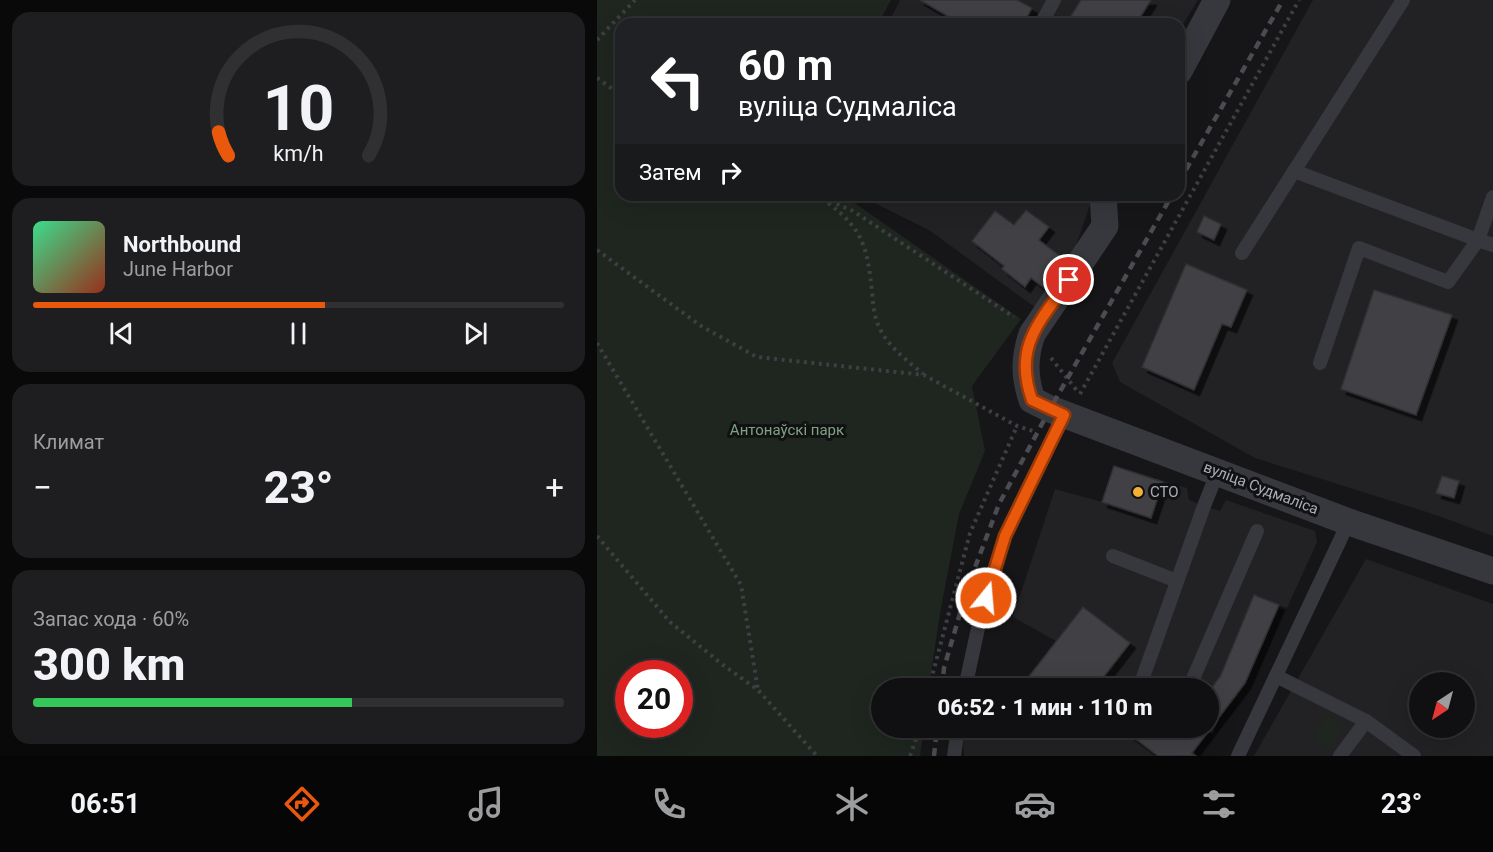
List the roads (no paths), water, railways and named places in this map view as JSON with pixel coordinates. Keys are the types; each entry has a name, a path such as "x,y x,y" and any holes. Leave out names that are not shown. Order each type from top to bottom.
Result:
{"street":[{"path":"1185,60 1217,0"},
{"name":"вуліца Судмаліса","path":"1103,201 1105,226 1032,334 1025,355 1025,373 1032,400 1072,405 1218,471 1346,521 1493,571"}],"lane":[{"path":"1044,18 1054,0"},
{"path":"1242,253 1403,0"},
{"path":"1295,171 1493,245"},
{"path":"1320,363 1359,248 1448,282 1478,240 1493,197"},
{"path":"967,678 979,619 1005,536 1072,405"},
{"path":"1143,678 1218,471"},
{"path":"1238,756 1342,536 1346,521"},
{"path":"1193,678 1257,531"},
{"path":"1113,556 1177,581"},
{"path":"1276,675 1366,721 1414,756"},
{"path":"1340,756 1366,721"},
{"path":"954,756 957,738"}],"railway":[{"path":"1185,172 1283,0"},
{"path":"943,678 968,586 999,504 1050,409 1169,201"},
{"path":"934,756 936,738"}],"place":[{"name":"СТО","path":"1138,492"}],"park label":[{"name":"Антонаўскі парк","path":"787,430"}]}
